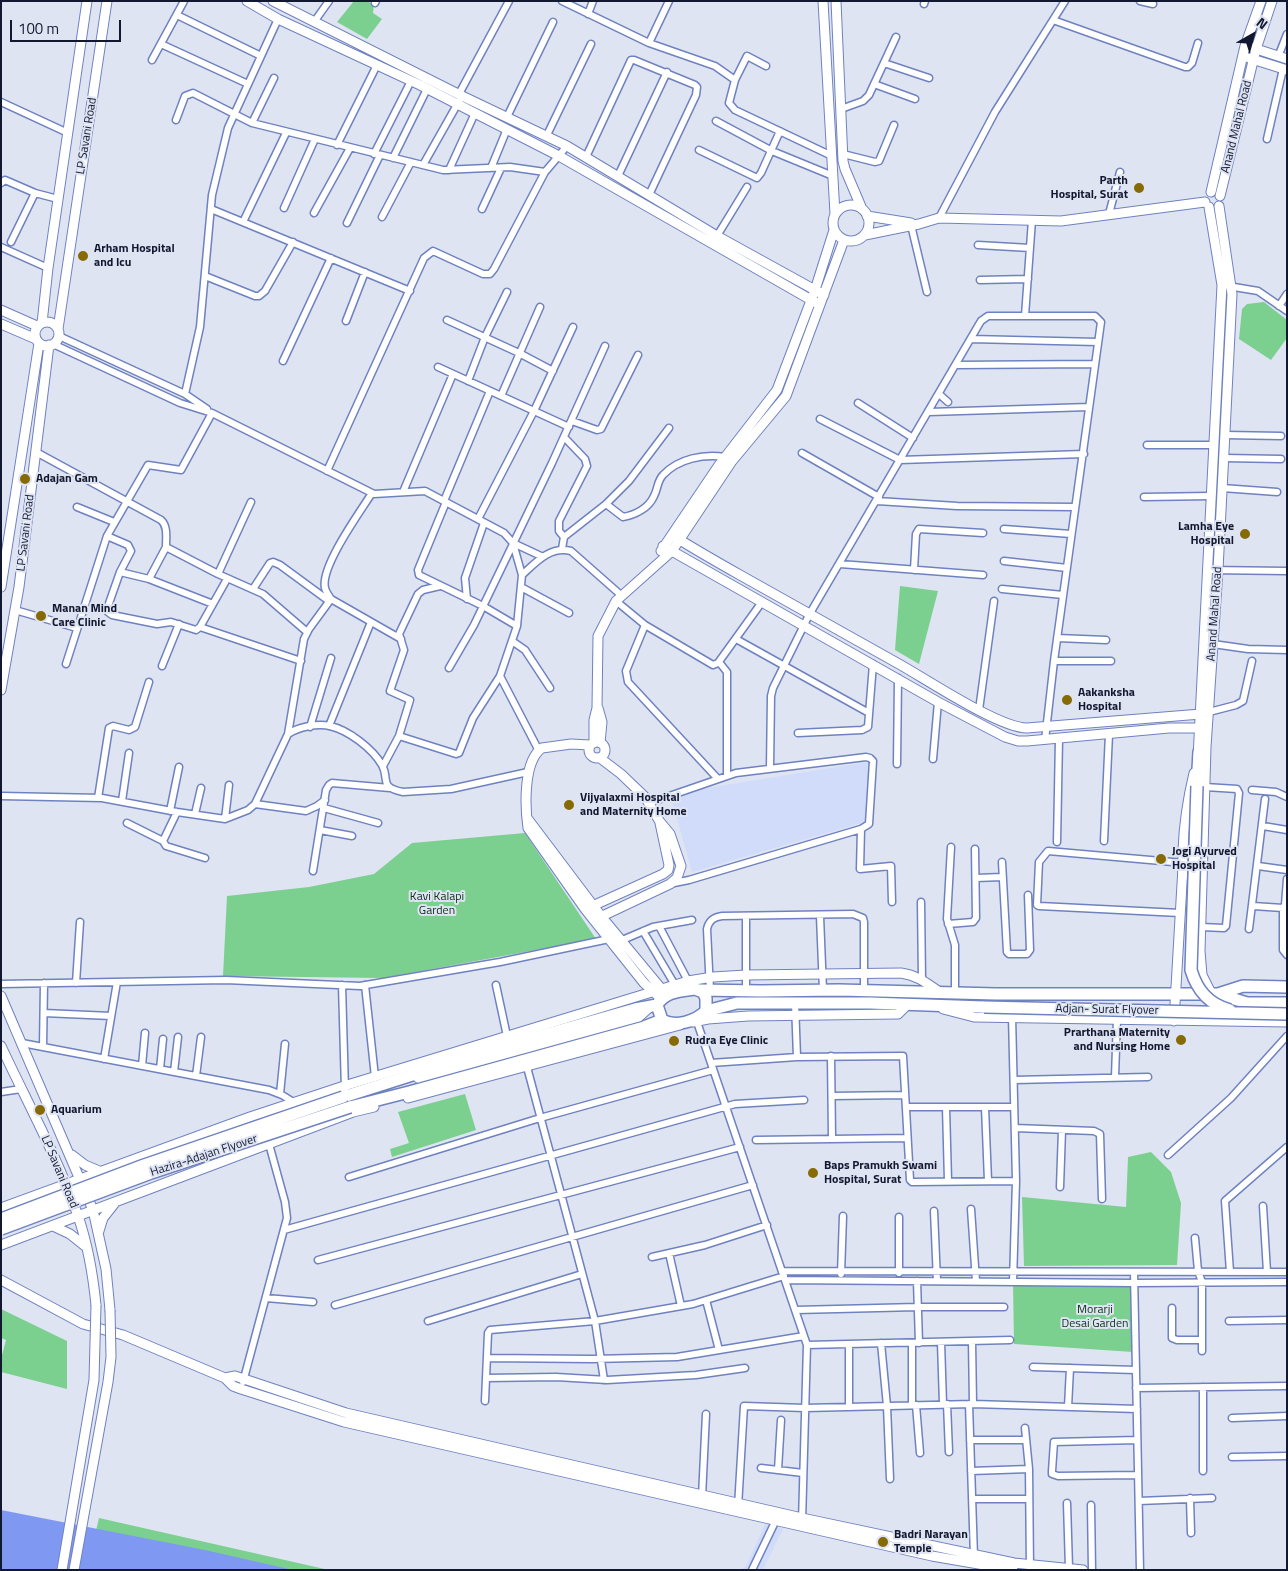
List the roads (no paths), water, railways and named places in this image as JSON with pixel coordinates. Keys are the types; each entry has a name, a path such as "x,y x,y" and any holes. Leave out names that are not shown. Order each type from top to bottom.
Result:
{"highway":[{"path":"1199,752 1201,786 1190,970 1199,990 1207,999 1220,1007 1241,1013"},
{"path":"1214,994 1243,986 1287,987"},
{"name":"Hazira-Adajan Flyover","path":"1,1219 144,1165 402,1077 680,991 695,989 955,994 1214,994"},
{"path":"658,998 660,1020 672,1024 696,1020 706,1011 704,990"},
{"path":"1214,994 1248,1003 1287,1003"},
{"name":"Adjan- Surat Flyover","path":"706,1011 737,1003 796,1003 908,1004 1287,1014"},
{"path":"748,1003 748,1016"},
{"name":"Hazira-Adajan Flyover","path":"1,1229 151,1173 346,1096 409,1092 644,1027 660,1020"}],"street":[{"name":"LP Savani Road","path":"40,325 87,1"},
{"name":"LP Savani Road","path":"58,332 107,1"},
{"path":"152,60 184,1"},
{"path":"247,1 278,18 427,89 459,98 547,135 718,236 824,295"},
{"path":"273,1 288,5 314,22 459,98 475,113 559,156 820,305"},
{"path":"314,22 329,1"},
{"path":"423,165 509,1"},
{"path":"563,1 649,43 715,66 734,80"},
{"path":"588,14 594,1"},
{"path":"649,43 669,1"},
{"path":"597,918 671,883 678,878 681,866 670,834 660,822 649,803 635,787 600,758 592,758 594,720 598,708 598,636 619,598 672,551 676,538 725,457 777,390 815,290 834,230 833,219 835,214 823,1"},
{"path":"834,230 844,240 852,242 864,235 869,226 845,170 842,154 836,1"},
{"path":"939,218 995,112 1065,1"},
{"path":"1140,1 1153,4"},
{"name":"Anand Mahal Road","path":"1211,192 1243,56 1261,1"},
{"name":"Anand Mahal Road","path":"1220,196 1256,49 1272,1"},
{"path":"177,15 261,56"},
{"path":"185,394 200,327 212,195 228,128 278,18"},
{"path":"1053,20 1185,67 1192,63 1198,44"},
{"path":"507,117 553,22"},
{"path":"1246,46 1282,58 1287,34"},
{"path":"841,110 867,98 896,37"},
{"path":"161,44 248,84"},
{"path":"547,135 591,44"},
{"path":"766,66 747,56 734,80 729,103 732,107 832,156"},
{"path":"1243,56 1285,70 1267,138"},
{"path":"586,157 631,60 666,72 695,85 697,91 649,196"},
{"path":"884,63 929,78"},
{"path":"337,145 377,65"},
{"path":"618,176 666,72"},
{"path":"252,123 274,78"},
{"path":"347,222 411,81"},
{"path":"874,84 914,99"},
{"path":"393,158 427,89"},
{"path":"176,120 185,96 193,93 252,123 286,133 423,165 449,170 501,168 544,172"},
{"path":"1,102 68,133"},
{"path":"449,170 475,113"},
{"path":"716,121 772,151 833,176"},
{"path":"842,154 875,162 879,161 894,125"},
{"path":"491,168 507,129"},
{"path":"699,150 757,178 772,151 780,131"},
{"path":"242,222 286,133"},
{"path":"284,208 315,139"},
{"path":"328,470 424,258 433,251 483,274 490,274 544,172 567,146"},
{"path":"314,213 350,148"},
{"path":"382,217 411,162"},
{"path":"482,209 501,168"},
{"path":"1109,214 1120,172"},
{"path":"1,182 6,180 35,193 58,199"},
{"path":"718,236 747,187"},
{"path":"864,235 939,218 1062,221 1207,204 1214,208 1219,206 1222,201 1216,192 1211,192 1207,195 1207,204"},
{"path":"11,242 35,193"},
{"name":"Anand Mahal Road","path":"1207,204 1222,285 1211,496 1201,786 1202,975 1214,994 1215,1021"},
{"path":"835,214 845,206 857,206 865,213 915,224"},
{"name":"Anand Mahal Road","path":"1203,718 1213,644 1218,570 1232,287 1219,206"},
{"path":"211,209 410,291"},
{"path":"1025,316 1032,220"},
{"path":"915,224 927,292"},
{"path":"655,565 663,546 676,538 732,461 786,396 844,240"},
{"path":"205,276 259,296 265,291 293,242"},
{"path":"978,245 1030,248"},
{"path":"1,247 48,268"},
{"path":"283,361 331,258"},
{"path":"346,321 365,272"},
{"path":"980,280 1028,279"},
{"path":"1222,285 1258,291 1287,311"},
{"path":"468,381 485,337 507,292"},
{"path":"1279,306 1287,294"},
{"path":"501,396 540,307"},
{"path":"1,310 40,325 51,323 58,332 185,394 212,413"},
{"path":"770,768 771,696 773,688 810,615 981,321 988,316 1095,316 1101,322 1045,727 1045,740"},
{"path":"447,320 553,371"},
{"path":"1,324 42,345 51,345 180,403 212,413 372,493 425,491 504,533 513,543 541,556"},
{"path":"37,341 35,333 40,325"},
{"path":"478,519 534,412 573,327"},
{"path":"51,345 58,332"},
{"path":"971,339 1098,342"},
{"name":"LP Savani Road","path":"1,587 37,341"},
{"name":"LP Savani Road","path":"1,690 15,610 51,345"},
{"path":"449,668 483,606 564,437 605,346"},
{"path":"438,367 534,412 570,424 597,430 600,429 638,355"},
{"path":"956,365 1095,364"},
{"path":"403,492 453,374"},
{"path":"490,391 418,570 421,577 483,606 517,626"},
{"path":"939,394 948,402"},
{"path":"858,403 913,438"},
{"path":"929,412 1089,407"},
{"path":"66,664 107,536 114,522 148,465 181,470 212,413"},
{"path":"820,419 900,460 1084,454"},
{"path":"562,549 564,537 606,504 629,481 669,428"},
{"path":"1225,435 1281,436"},
{"path":"564,437 585,459 588,466 559,521 559,531 564,537"},
{"path":"1147,445 1214,445"},
{"path":"36,452 165,523 166,547 149,579"},
{"path":"802,452 878,499 957,506 1075,507"},
{"path":"606,504 622,517 643,510 654,497 657,485 663,475 677,465 700,457 725,457"},
{"path":"1224,458 1281,459"},
{"path":"1222,488 1277,492"},
{"path":"330,600 325,587 329,568 343,539 372,493"},
{"path":"1144,497 1211,496"},
{"path":"218,574 251,502"},
{"path":"77,507 114,522"},
{"path":"467,599 465,578 484,522"},
{"path":"914,570 916,534 919,529 983,533"},
{"path":"1004,529 1071,534"},
{"path":"107,536 130,548 131,551 120,572 107,609 112,615 156,624 171,622 194,630 200,627 227,579"},
{"path":"676,538 979,710 1020,728 1203,718"},
{"path":"399,736 456,754 459,753 473,718 500,676 517,626 522,575 513,543"},
{"path":"663,546 938,702 1005,737 1018,741 1169,728 1203,718 1240,704 1244,698 1252,661"},
{"path":"166,547 227,579 263,594 307,632"},
{"path":"522,575 541,556 562,549 570,551 645,625 710,664 716,665 762,602"},
{"path":"1004,561 1067,568"},
{"path":"253,589 270,563 273,562 330,600 401,639"},
{"path":"840,564 983,575"},
{"path":"1208,570 1287,571"},
{"path":"120,572 149,579 213,604"},
{"path":"390,788 384,778 383,766 399,736 410,700 390,691 404,650 399,634 418,594 423,590 440,586"},
{"path":"521,587 569,613"},
{"path":"1002,589 1063,595"},
{"path":"1,796 98,798 225,819 248,810 255,804 288,734 304,639 330,600"},
{"path":"979,710 994,601"},
{"path":"15,610 77,628"},
{"path":"329,726 372,622"},
{"path":"162,666 179,624"},
{"path":"645,625 626,671 628,682 718,778"},
{"path":"200,627 301,661"},
{"path":"1057,638 1106,640"},
{"path":"736,639 870,713"},
{"path":"512,641 525,650 550,688"},
{"path":"1213,644 1248,649 1287,650"},
{"path":"310,726 331,658"},
{"path":"1054,661 1111,661"},
{"path":"718,662 727,672 727,776"},
{"path":"798,733 866,729 869,724 873,664"},
{"path":"500,676 538,751"},
{"path":"897,764 898,678"},
{"path":"98,798 109,728 113,726 129,730 135,727 149,682"},
{"path":"933,759 938,702"},
{"path":"1174,1021 1184,863 1183,851 1188,797 1199,752 1203,718"},
{"path":"288,734 294,730 310,726 329,726 356,739 383,766"},
{"path":"1104,842 1109,734"},
{"path":"1057,842 1060,738"},
{"path":"600,758 605,752 604,746 570,744 542,748 538,751 528,772 526,818 530,832 589,907 609,940 658,998"},
{"path":"122,801 129,753"},
{"path":"649,803 727,776 770,768 866,757 872,761 869,823 861,829 689,880 671,883"},
{"path":"170,810 179,767"},
{"path":"313,871 324,800 327,787 332,784 390,788 403,792 451,790 528,772"},
{"path":"225,819 229,785"},
{"path":"1201,786 1236,789 1239,793 1226,926 1224,928 1201,928"},
{"path":"195,814 201,788"},
{"path":"1252,790 1276,792 1287,797"},
{"path":"1249,929 1265,799"},
{"path":"255,804 306,811 324,800"},
{"path":"324,808 378,823"},
{"path":"163,841 177,812"},
{"path":"589,907 663,874 668,870 669,865 660,822"},
{"path":"127,823 163,841 166,846 205,858"},
{"path":"1262,826 1287,830"},
{"path":"861,829 860,869 891,866 892,902"},
{"path":"320,830 352,836"},
{"path":"952,848 948,924 955,945 955,994"},
{"path":"948,924 975,920 976,849"},
{"path":"1180,913 1039,906 1037,905 1039,862 1048,851 1184,863"},
{"path":"1002,862 1007,952 1009,954 1027,954 1030,950 1028,895"},
{"path":"1258,866 1287,870"},
{"path":"976,878 1002,878"},
{"path":"1287,878 1283,950 1287,955"},
{"path":"921,902 922,980"},
{"path":"1253,906 1284,908"},
{"path":"704,990 708,978 708,924 713,918 853,914 863,918 864,991"},
{"path":"746,916 746,991"},
{"path":"820,916 823,990"},
{"path":"597,918 620,941 658,998"},
{"path":"620,941 643,930 692,920"},
{"path":"76,983 80,922"},
{"path":"659,926 688,981"},
{"path":"643,930 675,985"},
{"path":"1,984 226,980 365,985 500,962 609,940"},
{"path":"1,1208 99,1171 295,1103 346,1096 375,1077 507,1036 658,998 675,985 688,981 746,975 901,973 911,974 941,993"},
{"path":"104,1059 117,982"},
{"path":"43,1047 44,983"},
{"path":"342,985 346,1096"},
{"path":"365,985 375,1077"},
{"path":"496,985 507,1036"},
{"name":"LP Savani Road","path":"1,996 93,1210 106,1269 110,1310 108,1382 74,1570"},
{"path":"796,1003 797,1057"},
{"path":"1,1245 353,1112 527,1067 696,1020 748,1016 898,1014 908,1004"},
{"path":"926,1005 974,1017 1012,1016 1287,1022"},
{"path":"44,1013 111,1016"},
{"path":"1012,1016 1016,1181 1013,1282"},
{"path":"1115,1077 1118,1019"},
{"path":"696,1020 807,1345 802,1521"},
{"path":"142,1066 145,1033"},
{"path":"1168,1155 1232,1098 1287,1036"},
{"path":"174,1072 178,1037"},
{"path":"196,1076 201,1037"},
{"path":"160,1069 163,1039"},
{"path":"22,1043 269,1090 295,1103"},
{"path":"280,1094 284,1044"},
{"name":"LP Savani Road","path":"1,1046 56,1162 78,1216 92,1271 96,1305 94,1380 62,1570"},
{"path":"831,1056 832,1138"},
{"path":"350,1177 712,1067 797,1057 903,1056 910,1180 912,1182 1016,1181"},
{"path":"527,1067 595,1321 599,1359 604,1380"},
{"path":"1014,1080 1148,1077"},
{"path":"2,1093 21,1089"},
{"path":"832,1096 905,1095"},
{"path":"284,1230 734,1104 804,1100"},
{"path":"906,1107 1014,1107"},
{"path":"946,1107 948,1181"},
{"path":"985,1107 988,1181"},
{"path":"1015,1128 1094,1131 1100,1134 1102,1199"},
{"path":"1060,1187 1062,1130"},
{"path":"756,1140 907,1138"},
{"path":"241,1389 284,1230 287,1209 269,1144"},
{"path":"318,1260 740,1147"},
{"path":"1230,1272 1225,1201 1287,1147"},
{"path":"69,1151 85,1165 99,1171"},
{"path":"49,1190 55,1177 56,1162"},
{"path":"335,1305 753,1185"},
{"path":"98,1235 104,1218 116,1202"},
{"path":"1263,1206 1267,1272"},
{"path":"971,1209 976,1281"},
{"path":"934,1211 936,1281"},
{"path":"841,1280 844,1216"},
{"path":"899,1217 899,1280"},
{"path":"652,1257 705,1245 767,1225"},
{"path":"53,1226 70,1234 86,1246"},
{"path":"1195,1238 1198,1271 1202,1282 1202,1351"},
{"path":"669,1253 681,1306"},
{"path":"485,1401 488,1333 490,1330 595,1321 681,1306 784,1275 842,1271 1287,1272"},
{"path":"1134,1272 1140,1570"},
{"path":"428,1321 582,1274"},
{"path":"784,1275 841,1280 1134,1283 1287,1282"},
{"path":"1,1280 82,1324 123,1334 225,1378 233,1386 241,1389 344,1422 558,1466 802,1521 912,1541 1013,1570"},
{"path":"917,1281 918,1306 914,1405 920,1453"},
{"path":"266,1298 313,1302"},
{"path":"706,1300 719,1350"},
{"path":"796,1310 918,1306 1004,1307"},
{"path":"1172,1308 1172,1338 1177,1340 1202,1340"},
{"path":"1228,1321 1287,1320"},
{"path":"487,1358 599,1359 677,1356 804,1336"},
{"path":"807,1345 1010,1340"},
{"path":"972,1341 970,1440 974,1559"},
{"path":"941,1342 949,1452"},
{"path":"881,1343 890,1479"},
{"path":"849,1344 849,1407"},
{"path":"1033,1367 1136,1370"},
{"path":"486,1378 556,1377 604,1380 696,1375 746,1368"},
{"path":"1068,1406 1070,1368"},
{"path":"225,1378 235,1376 346,1413 558,1466"},
{"path":"1136,1388 1287,1386"},
{"path":"1203,1387 1203,1471"},
{"path":"738,1507 744,1406 805,1408 971,1404 1137,1409"},
{"path":"702,1499 706,1414"},
{"path":"1232,1418 1287,1416"},
{"path":"778,1470 781,1420"},
{"path":"1026,1428 1029,1469 1030,1568"},
{"path":"970,1440 1026,1440"},
{"path":"1137,1440 1057,1441 1053,1444 1052,1471 1052,1474 1058,1476 1137,1475"},
{"path":"1232,1457 1287,1456"},
{"path":"761,1468 803,1473"},
{"path":"971,1470 1029,1469"},
{"path":"1190,1498 1191,1533"},
{"path":"1139,1501 1212,1498"},
{"path":"972,1500 1028,1499"},
{"path":"1067,1503 1069,1568"},
{"path":"1091,1505 1092,1570"},
{"path":"738,1507 776,1520 802,1521 910,1551 1030,1568 1083,1570"},
{"path":"752,1570 776,1520"},
{"path":"910,1551 912,1541"}],"water":[{"path":"1,1510 205,1550 293,1570 1,1570"}],"place":[{"name":"Parth Hospital, Surat","path":"1139,188"},
{"name":"Arham Hospital and Icu","path":"83,256"},
{"name":"Adajan Gam","path":"25,479"},
{"name":"Lamha Eye Hospital","path":"1245,534"},
{"name":"Manan Mind Care Clinic","path":"41,616"},
{"name":"Aakanksha Hospital","path":"1067,700"},
{"name":"Vijyalaxmi Hospital and Maternity Home","path":"569,805"},
{"name":"Jogi Ayurved Hospital","path":"1161,859"},
{"name":"Prarthana Maternity and Nursing Home","path":"1181,1040"},
{"name":"Rudra Eye Clinic","path":"674,1041"},
{"name":"Aquarium","path":"40,1110"},
{"name":"Baps Pramukh Swami Hospital, Surat","path":"813,1173"},
{"name":"Badri Narayan Temple","path":"883,1542"}],"park label":[{"name":"Kavi Kalapi Garden","path":"437,904"},
{"name":"Morarji Desai Garden","path":"1095,1317"}]}
